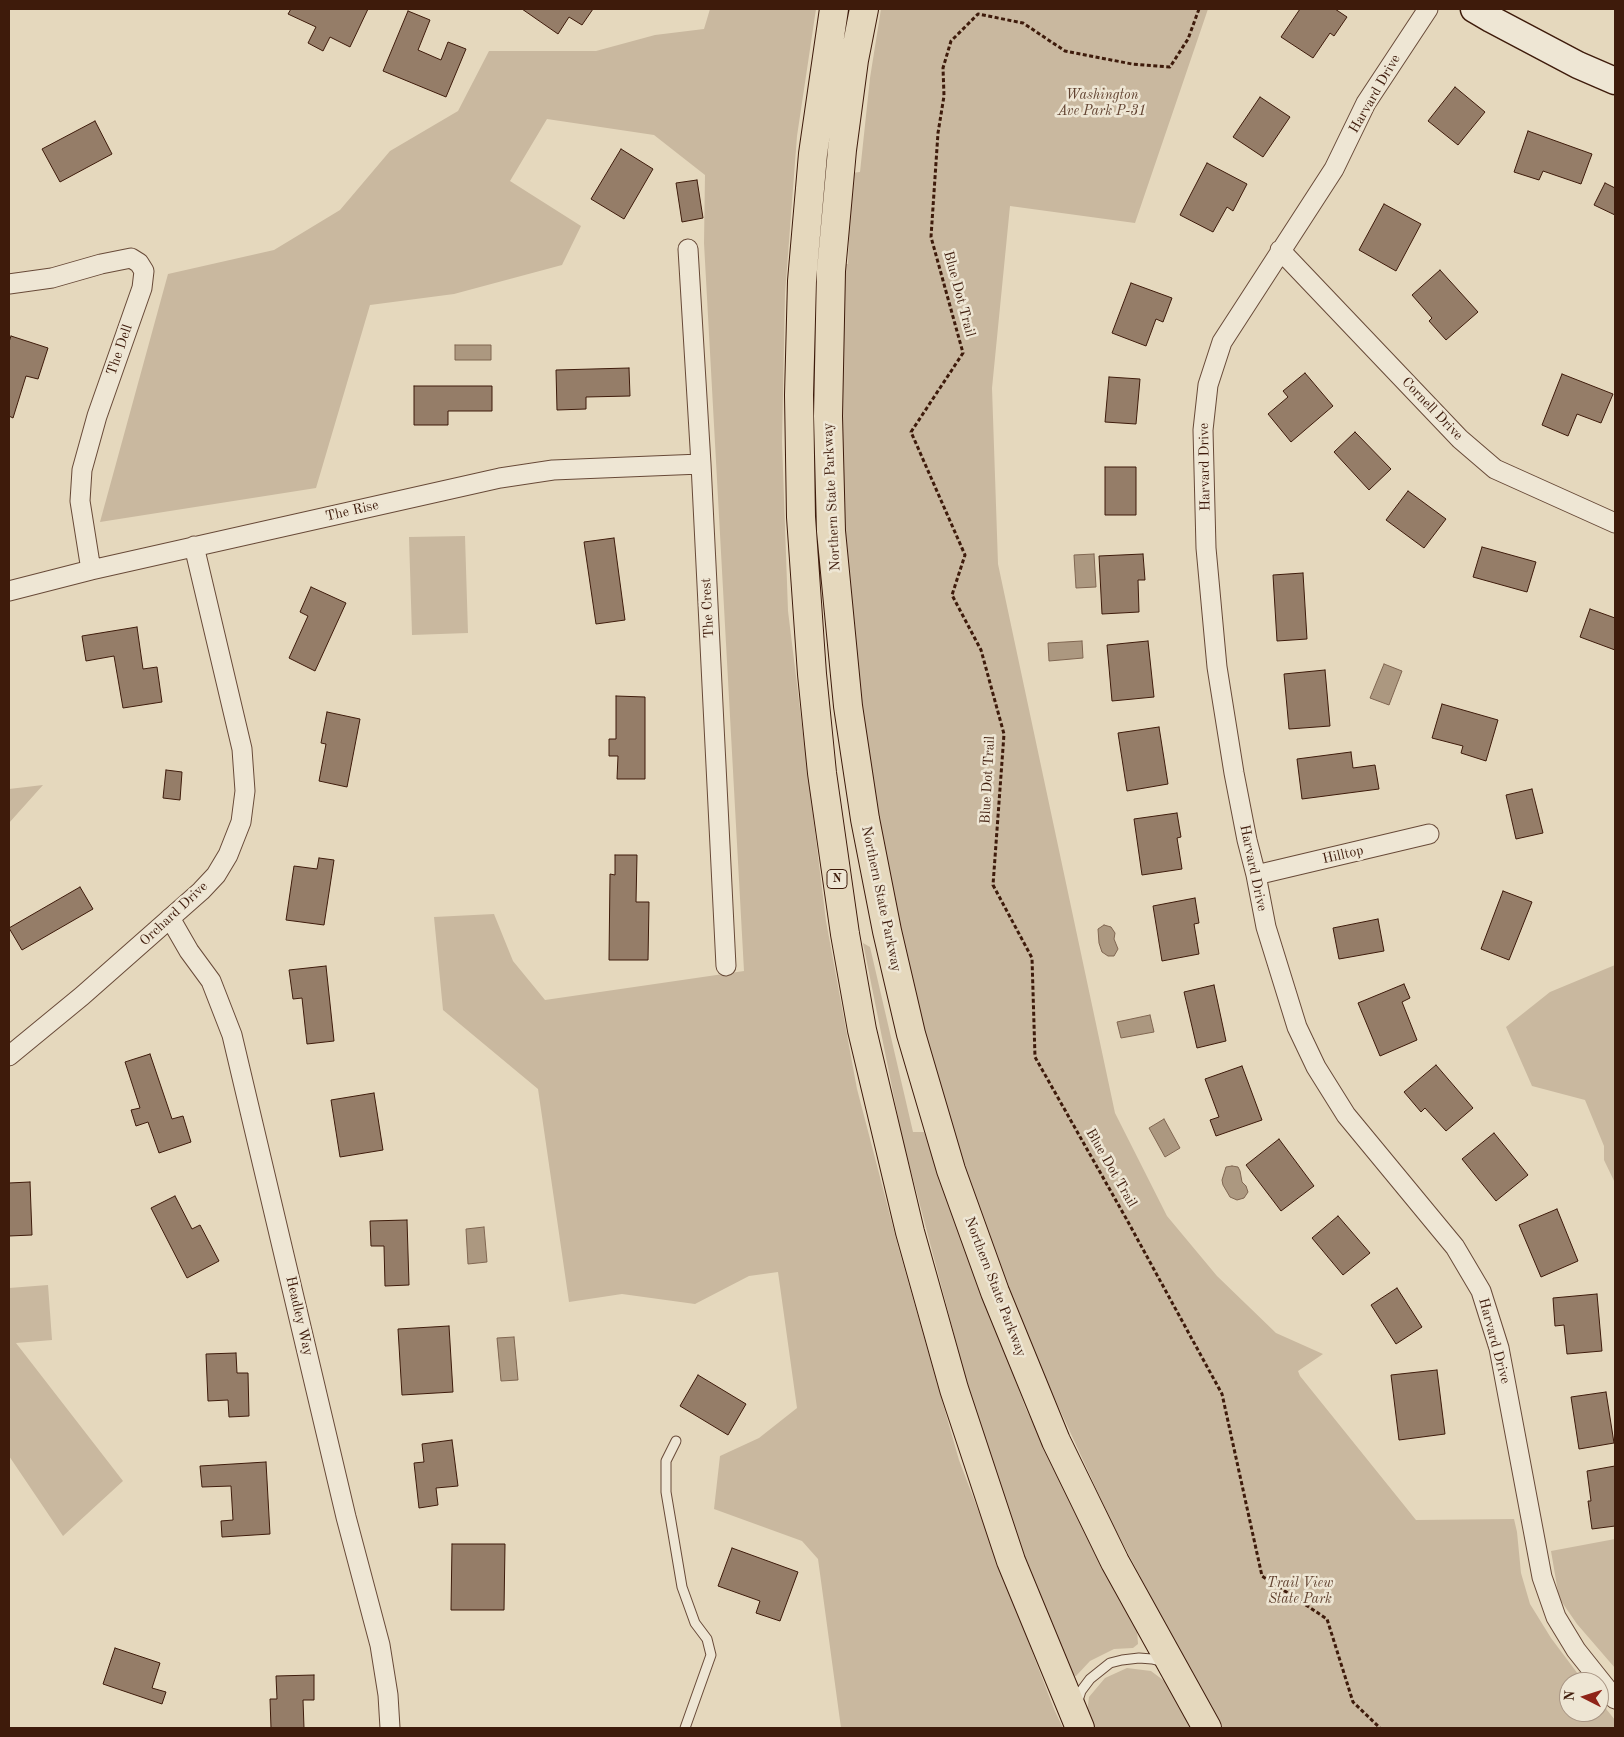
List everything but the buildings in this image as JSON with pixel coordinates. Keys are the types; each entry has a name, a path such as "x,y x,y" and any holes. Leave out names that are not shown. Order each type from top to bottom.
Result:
{"highway":[{"name":"Northern State Parkway","path":"834,9 813,154 802,281 799,395 801,517 812,674 822,772 845,934 862,1030 910,1232 954,1388 1011,1561 1078,1723"},
{"name":"Northern State Parkway","path":"864,9 854,60 842,150 831,271 828,416 832,541 848,706 865,819 887,931 911,1034 951,1170 995,1292 1056,1441 1116,1562 1207,1728"}],"main road":[{"path":"1474,9 1578,65 1615,81"}],"street":[{"name":"Harvard Drive","path":"1428,9 1366,103 1334,170 1280,250 1222,342 1208,385 1202,430 1206,548 1218,667 1246,840 1256,875 1266,927 1298,1027 1316,1067 1346,1115 1455,1246 1481,1291 1499,1348 1542,1577 1556,1617 1566,1634 1576,1650 1615,1699"},
{"name":"The Crest","path":"688,249 701,464 726,966"},
{"name":"Cornell Drive","path":"1280,250 1460,439 1495,469 1615,523"},
{"name":"The Dell","path":"9,284 52,278 130,258 139,263 144,271 142,288 97,416 82,470 80,501 91,570"},
{"name":"The Rise","path":"9,591 194,546 500,478 553,470 701,464"},
{"name":"Orchard Drive","path":"9,1056 82,996 201,891 216,875 228,856 241,822 245,791 242,749 194,546"},
{"name":"Hilltop","path":"1256,875 1429,834"},
{"name":"Headley Way","path":"170,918 189,951 211,982 232,1035 346,1517 380,1645 388,1695 390,1728"}],"lane":[{"path":"676,1441 666,1461 666,1492 682,1587 695,1622 708,1639 711,1655 685,1728"},
{"path":"1078,1723 1076,1706 1081,1691 1090,1679 1110,1663 1139,1658 1171,1664"}],"path":[{"name":"Blue Dot Trail","path":"1198,9 1188,39 1170,68 1132,64 1065,51 1023,23 978,14 951,41 943,68 944,96 938,133 931,237 963,353 911,432 965,555 952,595 981,650 1004,734 993,885 1032,958 1035,1057 1222,1394 1262,1576 1327,1619 1353,1702 1380,1728"}],"green space":[{"path":"710,9 816,9 797,136 785,294 782,442 788,611 826,921 857,1089 898,1246 959,1460 1054,1709 1063,1728 841,1728 818,1559 802,1541 714,1509 720,1456 759,1438 797,1408 778,1272 749,1276 695,1304 622,1294 569,1302 538,1089 443,1010 434,917 494,914 513,961 545,1000 744,971 704,243 705,175 654,135 547,119 510,181 581,226 562,265 454,294 370,305 316,488 100,522 168,274 274,250 340,210 390,151 458,111 489,51 596,51 655,35 704,29"},
{"name":"Trail View State Park","path":"881,9 1208,9 1135,223 1010,206 992,388 998,564 1115,1113 1167,1216 1217,1276 1276,1333 1323,1354 1298,1371 1300,1376 1416,1520 1514,1519 1521,1573 1530,1604 1551,1638 1576,1672 1559,1672 1559,1722 1609,1722 1609,1712 1615,1720 1615,1728 1220,1728 1112,1523 1036,1358 995,1253 959,1150 935,1075 909,976 873,796 844,583 843,264 848,264 851,173 860,172 870,78"},
{"path":"465,536 468,633 412,635 409,537"},
{"path":"43,785 9,823 9,789"},
{"path":"863,943 870,947 913,1132 924,1132 1026,1409 1077,1515 1137,1630 1138,1644 1133,1648 1114,1649 1090,1661 1076,1676 1069,1675 1013,1532 979,1429 902,1137"},
{"path":"1615,965 1615,1183 1604,1160 1604,1146 1585,1100 1532,1086 1506,1027 1550,992"},
{"path":"48,1285 52,1340 16,1343 123,1481 63,1536 9,1456 9,1288"},
{"path":"1615,1539 1615,1668 1577,1624 1559,1598 1551,1551"},
{"path":"1127,1668 1151,1671 1167,1683 1192,1728 1089,1728 1086,1721 1089,1697 1105,1678"}],"shaded area":[{"path":"455,345 491,345 491,360 455,360"},
{"path":"1094,554 1096,587 1076,588 1074,555"},
{"path":"1082,641 1083,658 1049,661 1048,643"},
{"path":"1384,664 1402,671 1389,705 1370,698"},
{"path":"1104,925 1111,927 1115,933 1114,939 1118,949 1114,956 1108,956 1102,952 1099,943 1098,929"},
{"path":"1150,1015 1154,1032 1121,1038 1117,1022"},
{"path":"1164,1119 1180,1148 1165,1157 1149,1128"},
{"path":"1226,1167 1238,1167 1242,1182 1248,1192 1244,1198 1237,1200 1230,1197 1222,1180"},
{"path":"484,1227 487,1262 468,1264 466,1229"},
{"path":"514,1337 518,1380 501,1381 497,1338"}],"park label":[{"name":"Washington Ave Park P-31","path":"1102,104"}]}
